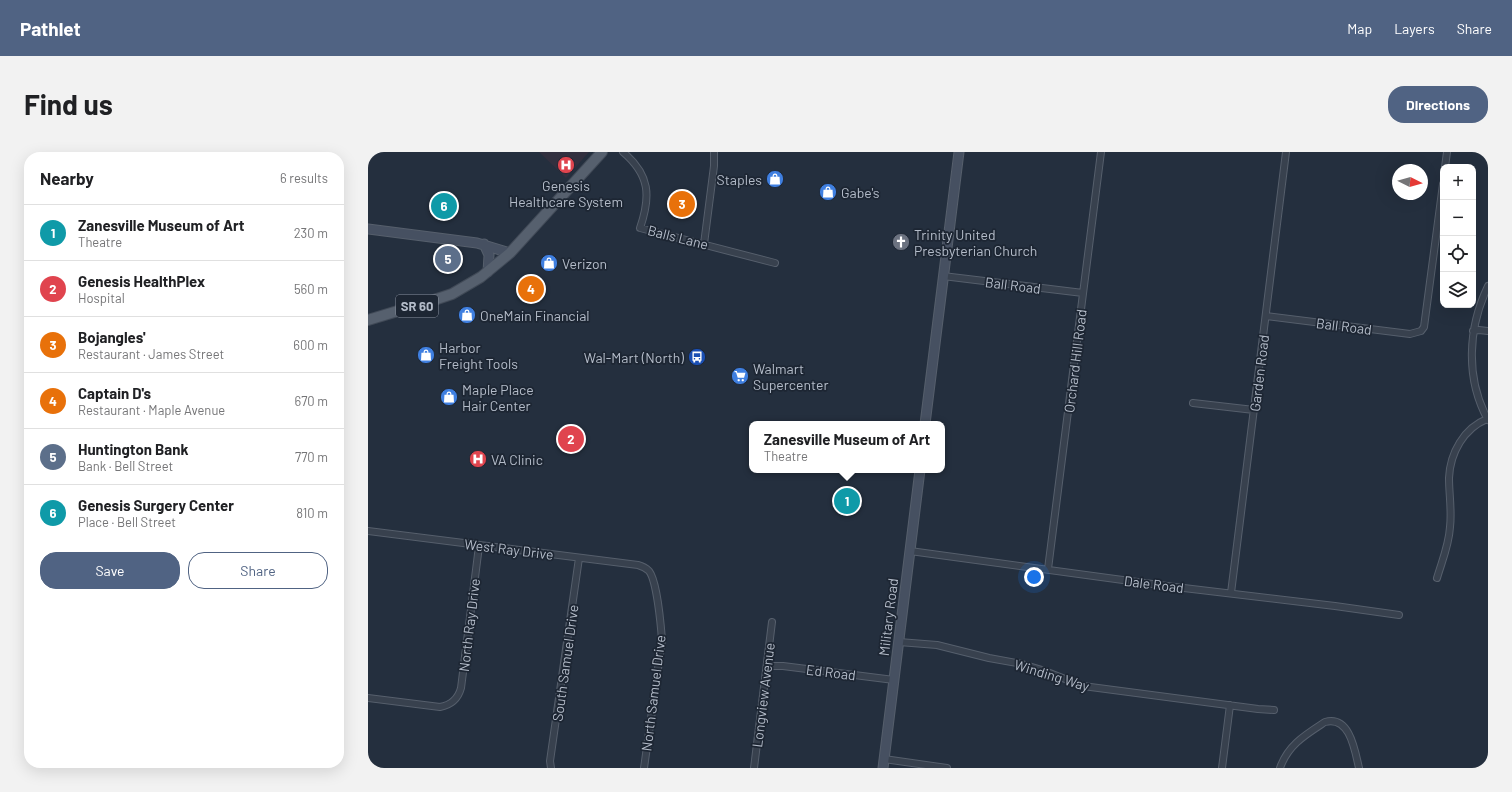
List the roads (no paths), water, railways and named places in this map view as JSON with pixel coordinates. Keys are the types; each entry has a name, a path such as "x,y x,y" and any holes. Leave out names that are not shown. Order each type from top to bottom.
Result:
{"main road":[{"name":"SR 60","path":"368,320 452,294 474,282 488,272 510,253 602,152"}],"street":[{"name":"Balls Lane","path":"623,152 637,166 646,189 647,202 640,228 775,263"},
{"path":"704,244 714,166 714,152"},
{"path":"925,421 959,152"},
{"name":"Orchard Hill Road","path":"1048,569 1101,152"},
{"name":"Garden Road","path":"1231,593 1286,152"},
{"path":"1445,164 1447,152"},
{"name":"Ball Road","path":"1266,316 1410,334 1421,331 1424,327 1441,200"},
{"path":"368,229 484,244 510,253"},
{"path":"484,244 489,255 488,272"},
{"name":"Ball Road","path":"943,276 1083,293"},
{"path":"1437,578 1450,531 1449,478 1453,456 1459,443 1470,428 1478,422 1487,419 1473,377 1471,354 1473,330 1477,313 1488,286"},
{"path":"1473,330 1488,331"},
{"path":"1193,403 1254,410"},
{"name":"Military Road","path":"884,763 920,473"},
{"name":"West Ray Drive","path":"368,531 638,565 649,571"},
{"name":"North Ray Drive","path":"368,698 434,707 446,706 454,702 458,697 461,688 479,546"},
{"name":"Dale Road","path":"910,550 1399,615"},
{"name":"South Samuel Drive","path":"551,768 550,761 579,558"},
{"name":"North Samuel Drive","path":"644,768 662,640 662,631 653,578 649,571"},
{"name":"Longview Avenue","path":"754,768 772,622"},
{"name":"Winding Way","path":"899,642 937,645 989,658 1022,664 1042,670 1082,686 1274,710"},
{"name":"Ed Road","path":"767,666 783,666 894,680"},
{"path":"1222,768 1230,705"},
{"path":"1280,768 1286,754 1294,744 1325,722 1334,721 1347,731 1351,738 1359,768"},
{"path":"884,763 947,768"}],"place":[{"name":"Genesis Healthcare System","path":"566,165"},
{"name":"Staples","path":"775,179"},
{"name":"Gabe's","path":"828,192"},
{"name":"Bojangles'","path":"682,204"},
{"name":"Genesis Surgery Center","path":"444,206"},
{"name":"Trinity United Presbyterian Church","path":"901,242"},
{"name":"Huntington Bank","path":"448,259"},
{"name":"Verizon","path":"549,263"},
{"name":"Captain D's","path":"531,289"},
{"name":"OneMain Financial","path":"467,315"},
{"name":"Harbor Freight Tools","path":"426,355"},
{"name":"Wal-Mart (North)","path":"697,357"},
{"name":"Walmart Supercenter","path":"740,376"},
{"name":"Maple Place Hair Center","path":"449,397"},
{"name":"Genesis HealthPlex","path":"571,439"},
{"name":"VA Clinic","path":"478,459"},
{"name":"Zanesville Museum of Art","path":"847,501"}]}
